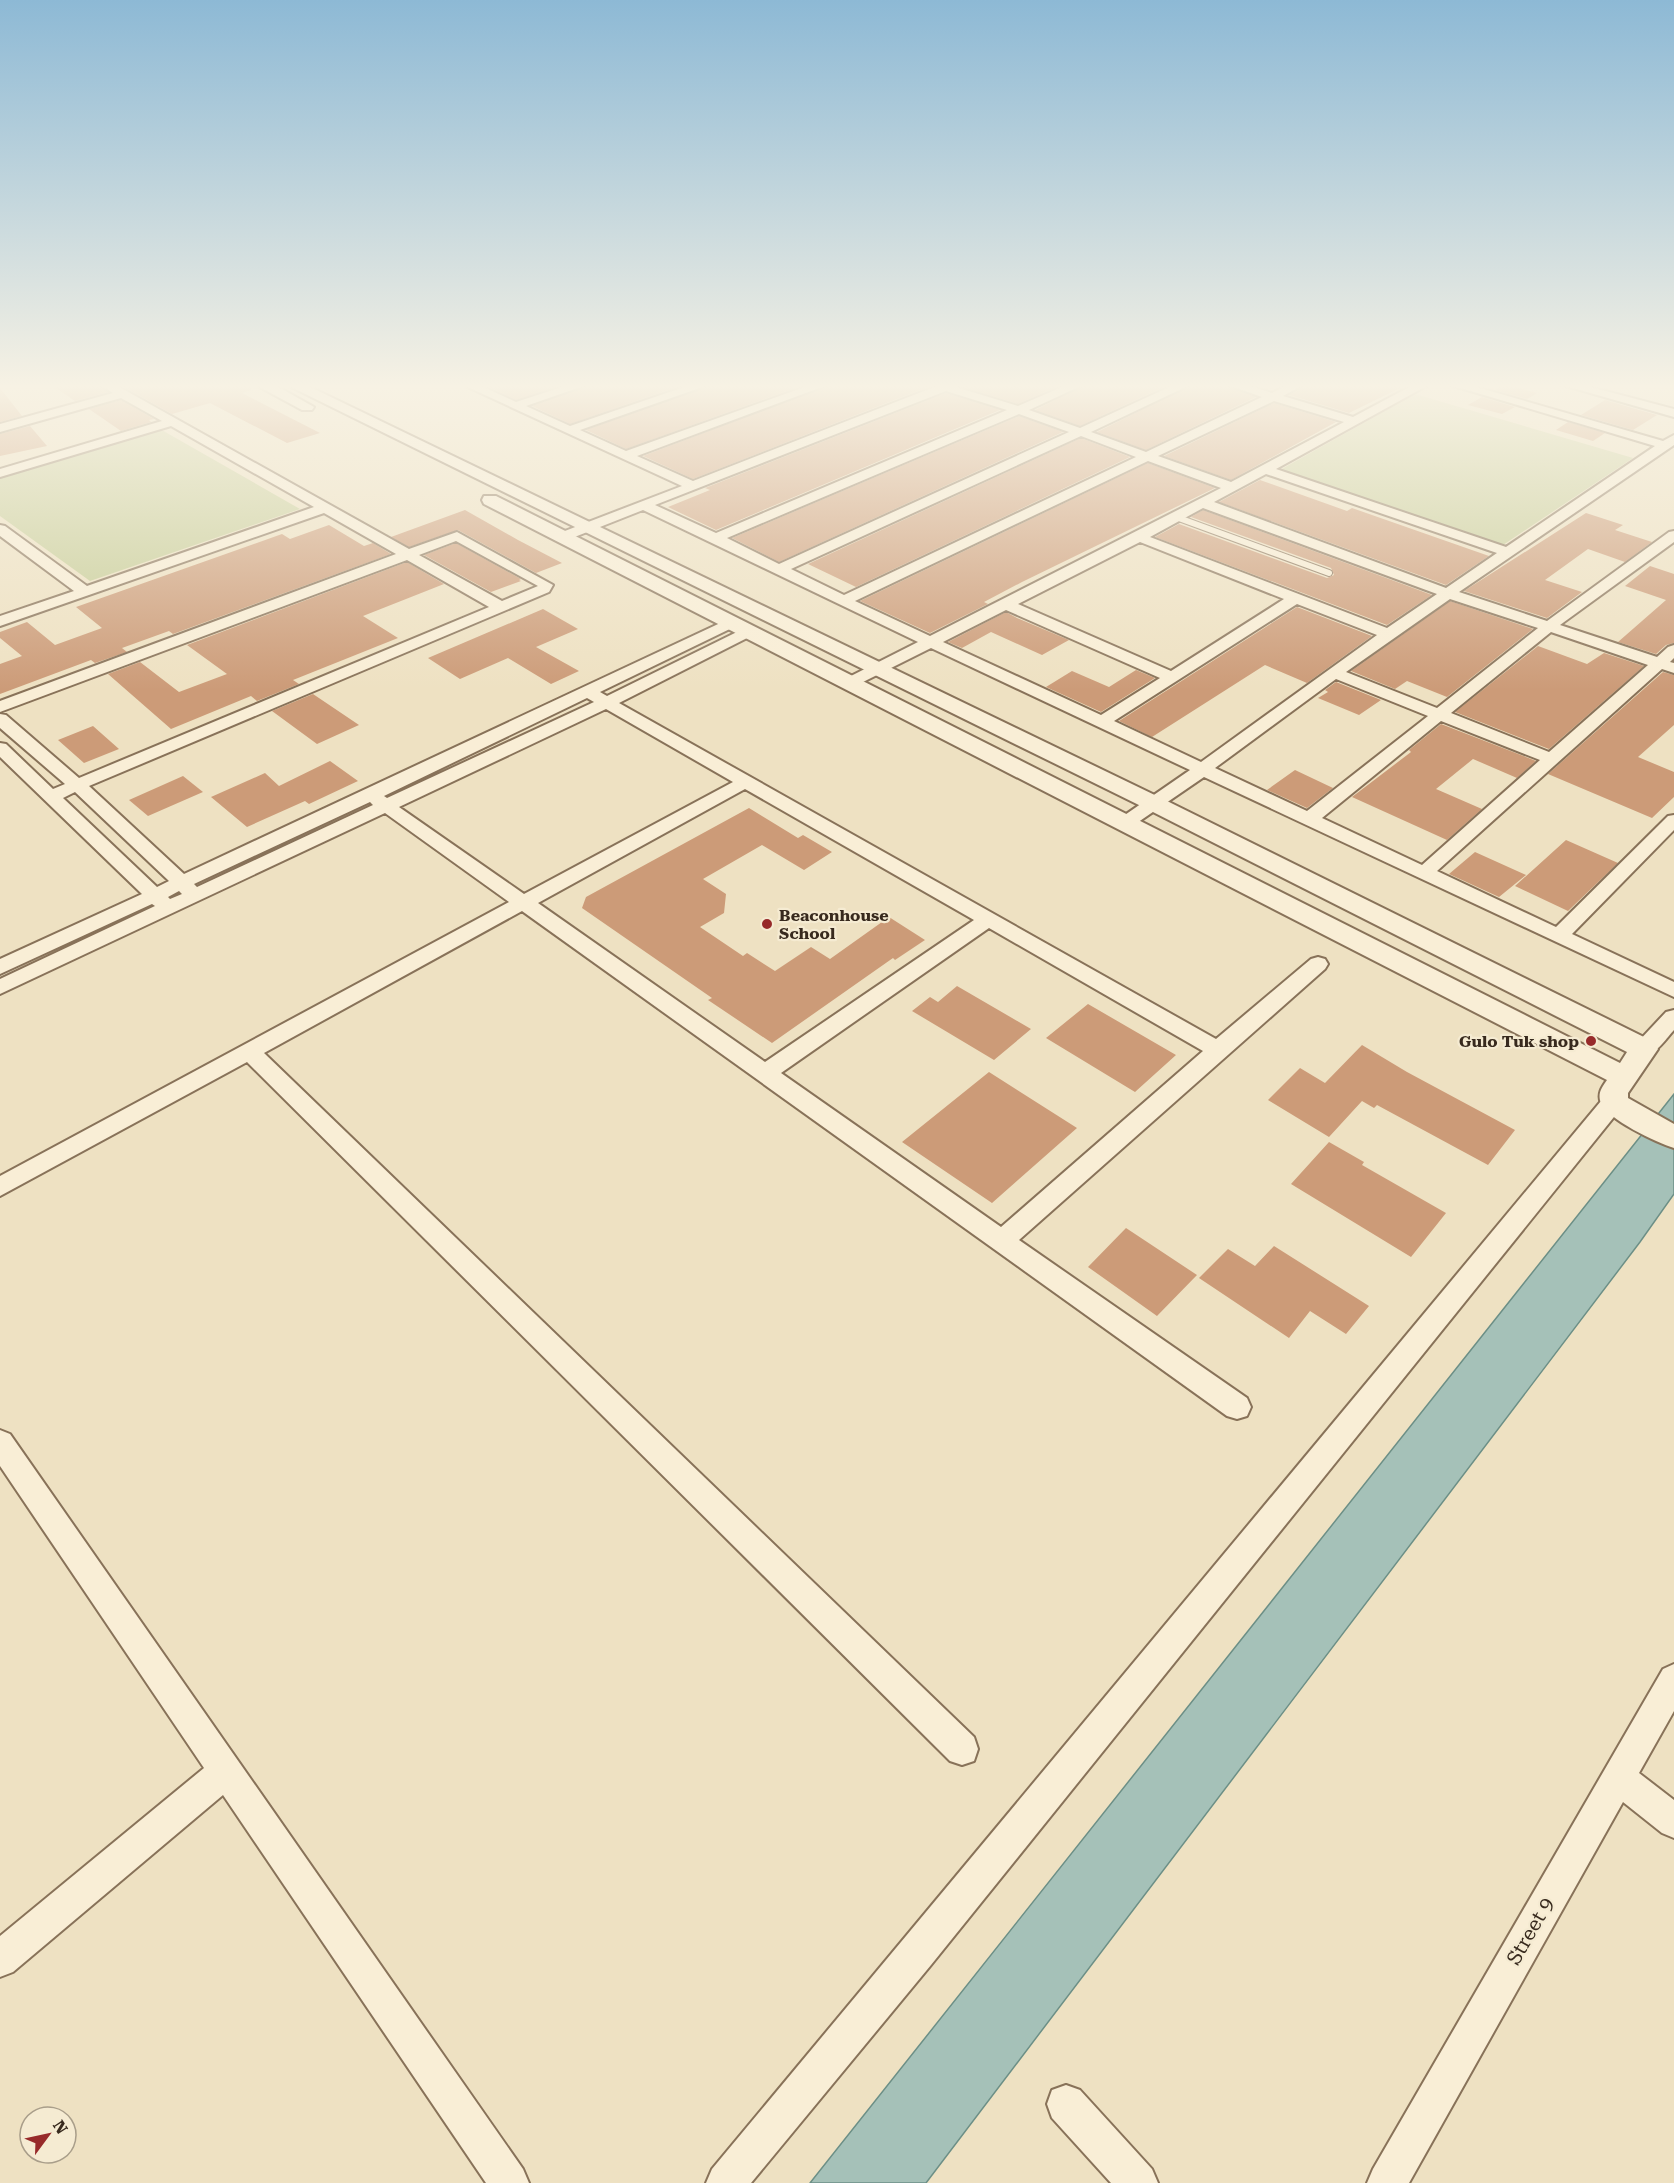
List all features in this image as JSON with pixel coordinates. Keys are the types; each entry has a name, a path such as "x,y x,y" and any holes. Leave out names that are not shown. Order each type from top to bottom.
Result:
{"street":[{"path":"285,486 501,607"},
{"path":"461,486 1125,823 1619,1089 1641,1119 1674,1137"},
{"path":"503,486 1155,804 1644,1049"},
{"path":"562,537 693,486"},
{"path":"716,538 839,486"},
{"path":"779,569 963,486"},
{"path":"843,601 1085,486"},
{"path":"1313,486 1507,552"},
{"path":"1125,823 1203,770 1388,634 1450,594 1507,552 1605,486"},
{"path":"849,683 1139,537 1232,487"},
{"path":"1203,503 1547,628 1666,665"},
{"path":"645,506 1674,990"},
{"path":"0,621 325,508"},
{"path":"0,529 85,592"},
{"path":"1309,819 1547,628 1674,535"},
{"path":"0,707 457,536 546,585 544,589 51,796"},
{"path":"1139,537 1388,634"},
{"path":"1102,722 1170,676 1296,598"},
{"path":"1006,604 1170,676"},
{"path":"379,800 588,692 739,627"},
{"path":"0,967 155,895 188,889 379,800 607,702 739,627"},
{"path":"1424,873 1552,759 1666,665 1674,650"},
{"path":"1335,673 1552,759"},
{"path":"588,692 1218,1050"},
{"path":"0,719 77,785 188,889"},
{"path":"0,748 169,908"},
{"path":"0,1187 747,781"},
{"path":"379,800 1237,1407"},
{"path":"1558,936 1674,820"},
{"path":"0,987 169,908 188,889"},
{"path":"765,1073 989,919"},
{"path":"1001,1240 1318,964"},
{"path":"726,2183 926,1943 1619,1089 1644,1049 1674,1017"},
{"path":"249,1052 962,1749"},
{"path":"0,1443 509,2183"},
{"name":"Street 9","path":"1387,2183 1674,1680"},
{"path":"0,1959 226,1771"},
{"path":"1618,1778 1674,1821"},
{"path":"1066,2104 1138,2183"}],"lane":[{"path":"1176,517 1329,573"}],"green space":[{"path":"0,486 260,486 300,509 90,581 0,516"},
{"path":"1327,486 1591,486 1503,545"}],"water":[{"path":"1674,1094 1674,1194 1640,1242 926,2183 810,2183"}],"building":[{"path":"710,486 820,486 716,530 668,507 710,490 705,488"},
{"path":"855,486 945,486 779,562 732,538"},
{"path":"977,486 1069,486 856,587 808,564"},
{"path":"1100,486 1209,486 1215,488 1022,582 984,602 988,604 930,633 860,601"},
{"path":"1249,486 1276,486 1347,511 1352,508 1489,556 1446,585 1219,502"},
{"path":"465,510 562,563 536,573 458,530 409,547 391,537"},
{"path":"1203,510 1432,595 1387,625 1155,537 1179,524 1327,578 1334,575 1331,568 1191,517"},
{"path":"1586,513 1623,525 1615,530 1652,542 1625,562 1588,549 1545,580 1582,592 1547,618 1464,591"},
{"path":"329,525 364,546 373,543 391,554 173,634 169,631 122,648 127,652 95,663 91,660 0,694 0,664 22,656 0,638 0,632 27,622 55,645 102,628 76,607 282,534 290,539"},
{"path":"456,543 521,581 491,592 424,555"},
{"path":"407,562 444,584 363,616 398,638 293,680 299,684 257,701 251,696 171,729 108,674 140,662 179,692 227,674 187,645"},
{"path":"1650,566 1674,574 1674,643 1666,645 1656,654 1618,642 1666,600 1625,586"},
{"path":"1450,601 1533,629 1447,697 1407,681 1395,689 1351,671"},
{"path":"1297,607 1372,636 1307,683 1265,665 1152,737 1119,721"},
{"path":"543,609 578,629 536,647 579,671 551,684 508,658 460,679 428,658"},
{"path":"1006,612 1069,640 1042,655 991,632 962,648 948,642"},
{"path":"1538,646 1587,664 1604,653 1644,666 1549,749 1455,712"},
{"path":"1136,670 1155,678 1101,712 1046,687 1072,671 1109,687"},
{"path":"1663,672 1674,675 1674,725 1638,757 1674,772 1674,797 1652,818 1548,774"},
{"path":"1336,682 1381,700 1359,715 1318,698 1328,692 1325,690"},
{"path":"313,694 359,725 317,744 272,711"},
{"path":"1441,724 1536,761 1517,778 1473,759 1436,789 1482,809 1447,840 1352,797 1411,752 1409,750"},
{"path":"93,726 119,749 84,763 58,740"},
{"path":"330,761 358,781 309,804 305,801 247,827 211,797 265,773 279,786"},
{"path":"1295,770 1333,788 1307,808 1267,790"},
{"path":"183,776 203,792 148,816 129,800"},
{"path":"749,808 798,838 803,835 832,852 804,870 762,845 703,879 726,894 724,913 700,927 743,956 747,953 775,971 811,947 830,959 889,917 925,940 895,960 893,958 772,1043 708,1000 712,998 582,908 586,897"},
{"path":"1566,840 1618,863 1568,911 1515,886"},
{"path":"1475,852 1526,875 1499,897 1449,874"},
{"path":"957,986 1031,1029 994,1060 912,1011 930,997 938,1002"},
{"path":"1088,1004 1176,1055 1135,1092 1046,1038"},
{"path":"1362,1045 1515,1130 1488,1165 1377,1105 1374,1108 1362,1101 1329,1137 1268,1100 1300,1068 1325,1083"},
{"path":"989,1072 1077,1128 992,1203 902,1142"},
{"path":"1329,1142 1364,1162 1362,1165 1446,1213 1411,1257 1291,1184"},
{"path":"1126,1228 1197,1275 1157,1316 1088,1267"},
{"path":"1274,1246 1369,1306 1346,1334 1310,1311 1289,1338 1199,1278 1228,1249 1255,1266"}],"place":[{"name":"Beaconhouse School","path":"767,924"},
{"name":"Gulo Tuk shop","path":"1591,1041"}]}
